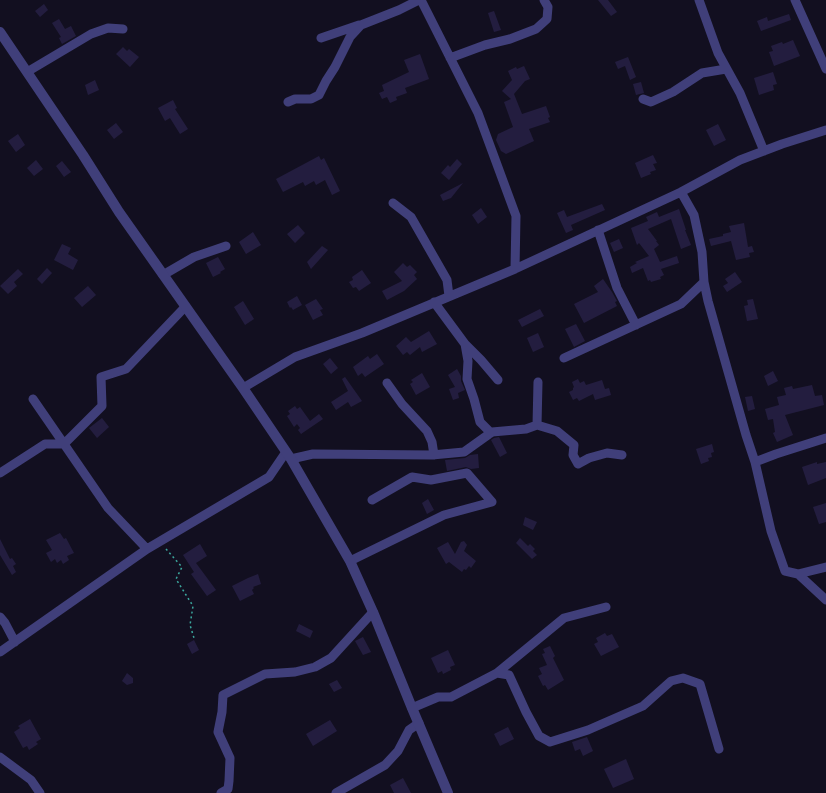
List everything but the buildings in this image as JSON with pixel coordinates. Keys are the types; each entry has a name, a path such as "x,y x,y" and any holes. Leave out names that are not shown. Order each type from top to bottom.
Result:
{"street":[{"path":"321,38 361,25 420,0 478,113 516,216 515,268"},
{"path":"450,58 485,45 510,39 536,30 547,19 548,7 544,0"},
{"path":"699,0 718,53 740,93 764,151"},
{"path":"795,0 826,69"},
{"path":"288,102 295,99 311,99 319,95 350,37 361,25"},
{"path":"27,72 91,34 108,28 123,29"},
{"path":"0,32 83,155 119,212 243,388 288,456 350,561 373,612 448,793"},
{"path":"643,99 651,102 673,92 702,74 726,69"},
{"path":"243,388 295,358 362,333 515,268 681,192 740,160 782,144 826,130"},
{"path":"681,192 694,216 702,252 704,282 746,435 755,462 771,531 785,571 798,574 826,567"},
{"path":"393,203 411,217 447,280 449,296"},
{"path":"598,230 617,288 636,325"},
{"path":"164,275 194,257 226,246"},
{"path":"564,358 681,304 704,282"},
{"path":"434,302 465,344 482,360 498,380"},
{"path":"0,473 45,444 64,444 102,406 101,377 126,369 185,307"},
{"path":"465,344 468,361 467,379 480,422 491,433"},
{"path":"537,425 538,382"},
{"path":"387,383 402,404 427,431 432,442 434,455"},
{"path":"33,399 108,508 146,549"},
{"path":"0,652 146,549 269,477 288,456 313,454 434,455 464,452 491,433 537,425 557,431 574,445 573,455 578,464 589,458 607,453 622,456"},
{"path":"755,462 826,438"},
{"path":"350,561 444,515 492,502 467,473 431,480 412,477 372,500"},
{"path":"798,574 826,600"},
{"path":"412,708 438,697 451,697 497,672 564,618 606,607"},
{"path":"221,793 228,790 230,758 218,732 222,712 223,695 266,674 295,672 315,667 331,658 373,612"},
{"path":"0,617 5,623 15,642"},
{"path":"497,672 509,675 539,736 550,742 588,730 643,706 672,681 683,678 700,684 719,749"},
{"path":"336,793 385,765 398,751 410,730 419,723"},
{"path":"0,757 31,780 40,793"}],"path":[{"path":"159,541 182,566 176,579 193,606 190,625 194,638"}]}
